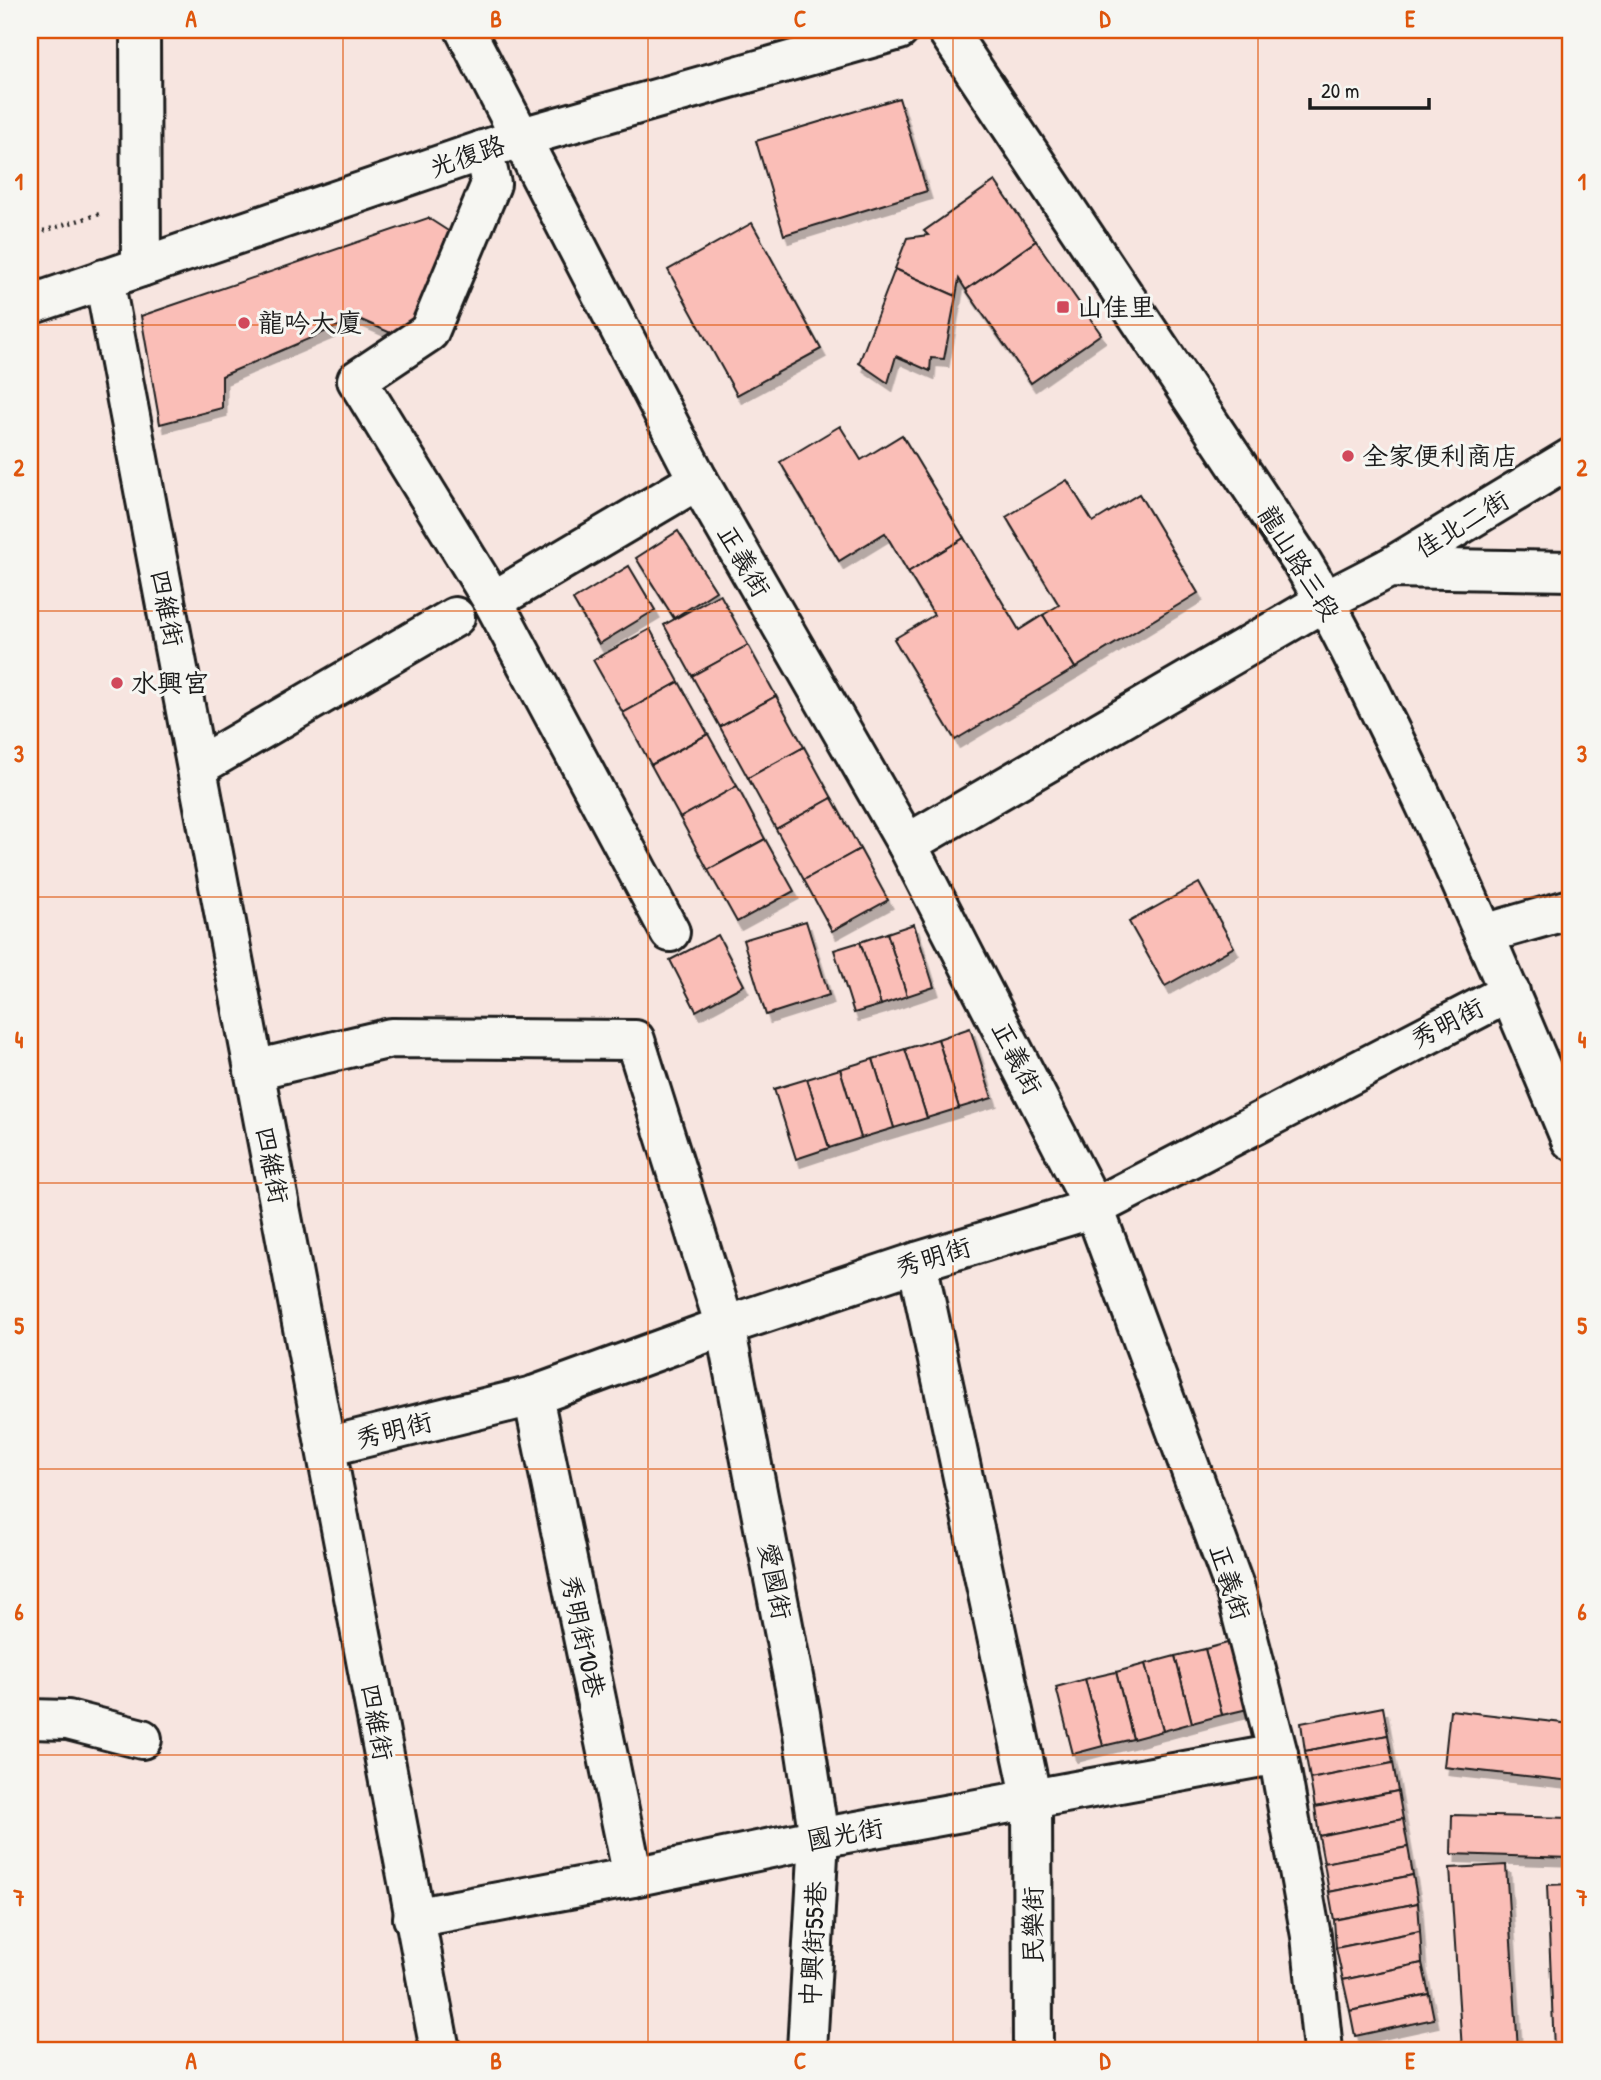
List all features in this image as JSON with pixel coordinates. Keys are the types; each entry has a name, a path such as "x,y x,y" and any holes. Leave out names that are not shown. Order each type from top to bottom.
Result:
{"street":[{"path":"140,30 141,267"},
{"name":"正義街","path":"465,30 698,480 907,844 1094,1208 1236,1592 1278,1754 1311,1936 1323,2050"},
{"name":"光復路","path":"36,303 522,137 899,30"},
{"name":"龍山路三段","path":"947,30 1325,601 1424,800 1510,992 1571,1140"},
{"path":"482,150 491,184 429,332 357,380 494,601 670,932"},
{"name":"四維街","path":"104,279 440,2050"},
{"name":"佳北二街","path":"907,844 1325,601 1389,568 1571,458"},
{"path":"494,601 698,480"},
{"path":"1389,568 1571,571"},
{"path":"197,767 455,617"},
{"path":"1484,934 1571,909"},
{"name":"秀明街","path":"326,1447 533,1396 725,1326 917,1262 1094,1208 1510,992"},
{"name":"愛國街","path":"254,1070 391,1038 635,1040 725,1326 800,1713 819,1838"},
{"name":"民樂街","path":"917,1262 1032,1800 1033,2050"},
{"name":"秀明街10巷","path":"533,1396 633,1877"},
{"path":"30,1719 68,1720 142,1739"},
{"name":"國光街","path":"413,1918 633,1877 819,1838 1278,1754"},
{"name":"中興街55巷","path":"807,2050 819,1838"}],"path":[{"path":"30,235 141,201"}],"building":[{"path":"899,98 927,191 784,235 756,141"},
{"path":"995,181 1036,241 966,290 959,279 956,296 895,269 907,238 928,235 924,231"},
{"name":"龍吟大廈","path":"428,218 456,236 412,328 393,334 357,318 222,376 222,408 160,424 141,316"},
{"path":"752,223 821,349 737,395 668,270"},
{"path":"1036,241 1101,334 1031,383 966,290"},
{"path":"895,269 956,296 944,359 931,358 930,371 896,356 888,383 859,363"},
{"path":"840,426 861,460 902,435 964,538 908,572 885,533 839,561 780,462"},
{"path":"1067,480 1093,522 1139,494 1198,593 1075,668 1043,615 1059,605 1006,517"},
{"path":"678,531 716,591 674,618 636,558"},
{"path":"964,538 1019,630 1043,615 1075,668 955,740 894,639 934,615 908,572"},
{"path":"629,566 655,610 599,644 573,600"},
{"path":"720,594 748,645 692,676 664,625"},
{"path":"650,629 679,682 623,713 593,660"},
{"path":"748,645 776,696 720,727 692,676"},
{"path":"679,682 708,734 651,765 623,713"},
{"path":"776,696 804,747 748,778 720,727"},
{"path":"708,734 737,786 680,818 651,765"},
{"path":"804,747 832,798 776,829 748,778"},
{"path":"737,786 765,839 708,870 680,818"},
{"path":"832,798 860,849 804,880 776,829"},
{"path":"765,839 794,891 737,922 708,870"},
{"path":"860,849 888,900 832,931 804,880"},
{"path":"1199,883 1234,947 1165,986 1129,922"},
{"path":"806,921 829,995 766,1015 743,940"},
{"path":"914,924 934,987 907,996 887,933"},
{"path":"887,933 907,996 881,1005 860,942"},
{"path":"718,935 744,985 696,1011 670,960"},
{"path":"860,942 881,1005 854,1013 834,950"},
{"path":"970,1028 992,1098 959,1108 938,1039"},
{"path":"938,1039 959,1108 927,1118 905,1049"},
{"path":"905,1049 927,1118 894,1128 873,1059"},
{"path":"873,1059 894,1128 861,1138 840,1069"},
{"path":"840,1069 861,1138 829,1148 807,1079"},
{"path":"807,1079 829,1148 796,1159 774,1089"},
{"path":"1235,1641 1252,1708 1222,1715 1205,1649"},
{"path":"1205,1649 1222,1715 1192,1723 1175,1656"},
{"path":"1175,1656 1192,1723 1163,1731 1145,1664"},
{"path":"1145,1664 1163,1731 1133,1739 1116,1672"},
{"path":"1116,1672 1133,1739 1103,1746 1085,1679"},
{"path":"1085,1679 1103,1746 1073,1754 1056,1687"},
{"path":"1383,1707 1388,1735 1305,1751 1301,1723"},
{"path":"1450,1710 1571,1724 1571,1781 1444,1767"},
{"path":"1388,1735 1393,1763 1310,1779 1305,1751"},
{"path":"1393,1763 1398,1791 1315,1807 1310,1779"},
{"path":"1398,1791 1403,1819 1319,1836 1315,1807"},
{"path":"1452,1815 1571,1818 1571,1858 1451,1854"},
{"path":"1403,1819 1408,1847 1324,1863 1319,1836"},
{"path":"1408,1847 1413,1875 1329,1892 1324,1863"},
{"path":"1506,1865 1518,2050 1462,2050 1450,1868"},
{"path":"1413,1875 1418,1903 1334,1920 1329,1892"},
{"path":"1571,1884 1571,2050 1554,2050 1547,1885"},
{"path":"1418,1903 1420,1931 1336,1948 1334,1920"},
{"path":"1420,1931 1422,1963 1343,1980 1336,1948"},
{"path":"1422,1963 1429,1994 1350,2011 1343,1980"},
{"path":"1429,1994 1434,2019 1355,2036 1350,2011"}],"place":[{"name":"山佳里","path":"1063,307"},
{"name":"龍吟大廈","path":"244,323"},
{"name":"全家便利商店","path":"1348,456"},
{"name":"水興宮","path":"117,683"}]}
